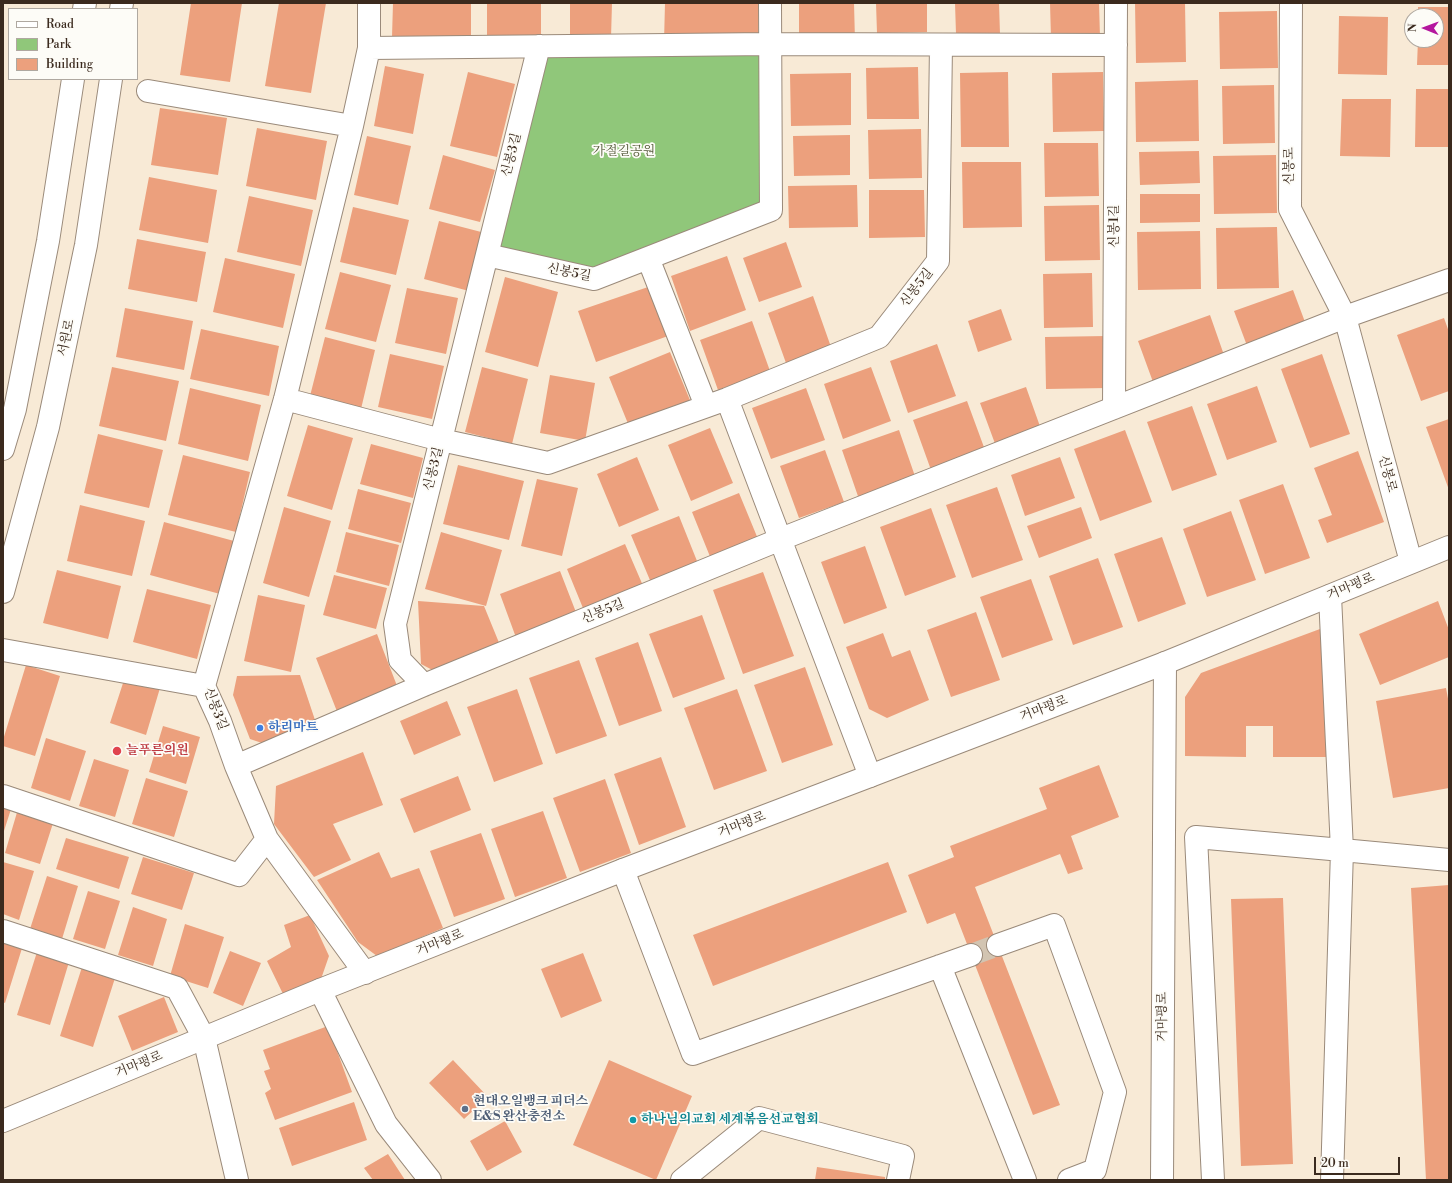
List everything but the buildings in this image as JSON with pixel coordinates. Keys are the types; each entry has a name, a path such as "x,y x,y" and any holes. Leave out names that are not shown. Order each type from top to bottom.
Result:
{"street":[{"name":"신봉3길","path":"365,973 267,839 236,766 220,721 204,686 285,399 352,126 369,48 369,3"},
{"path":"770,3 770,44"},
{"name":"신봉1길","path":"1114,408 1116,3"},
{"name":"신봉로","path":"1291,3 1290,209 1345,317 1411,562"},
{"path":"369,48 770,44 941,46 1116,45"},
{"name":"신봉5길","path":"487,255 594,279 771,210 770,44"},
{"name":"신봉3길","path":"424,685 400,660 395,624 539,46"},
{"name":"신봉5길","path":"285,399 441,440 548,463 727,399 879,337 938,261 941,46"},
{"path":"3,449 15,409 48,241 73,80"},
{"name":"서원로","path":"3,592 48,427 86,245 111,80"},
{"path":"148,90 352,126"},
{"path":"648,258 706,406"},
{"path":"1114,408 1345,317 1449,280"},
{"path":"727,399 870,776"},
{"name":"신봉5길","path":"424,685 781,539 1114,408"},
{"name":"거마평로","path":"3,1121 320,990 623,870 1164,663 1449,547"},
{"path":"1330,596 1342,850 1332,1180"},
{"path":"3,650 204,686"},
{"name":"거마평로","path":"1162,1180 1164,663"},
{"path":"236,766 424,685"},
{"path":"3,796 239,875 267,839"},
{"path":"1213,1180 1196,838 1449,860"},
{"path":"623,870 693,1054 971,955"},
{"path":"998,945 1054,925 1115,1092 1095,1170 1069,1180"},
{"path":"3,931 177,988 204,1038 237,1180"},
{"path":"940,966 1025,1180"},
{"path":"320,990 386,1124 430,1180"},
{"path":"682,1180 759,1118 903,1156 898,1180"}],"green space":[{"name":"가절길공원","path":"770,44 771,210 594,279 487,255 539,46"}],"tunnel":[{"path":"971,955 998,945"}],"place":[{"name":"하리마트","path":"260,728"},
{"name":"늘푸른의원","path":"117,751"},
{"name":"현대오일뱅크 피더스 E&S 완산충전소","path":"465,1109"},
{"name":"하나님의교회 세계볶음선교협회","path":"633,1120"}]}
